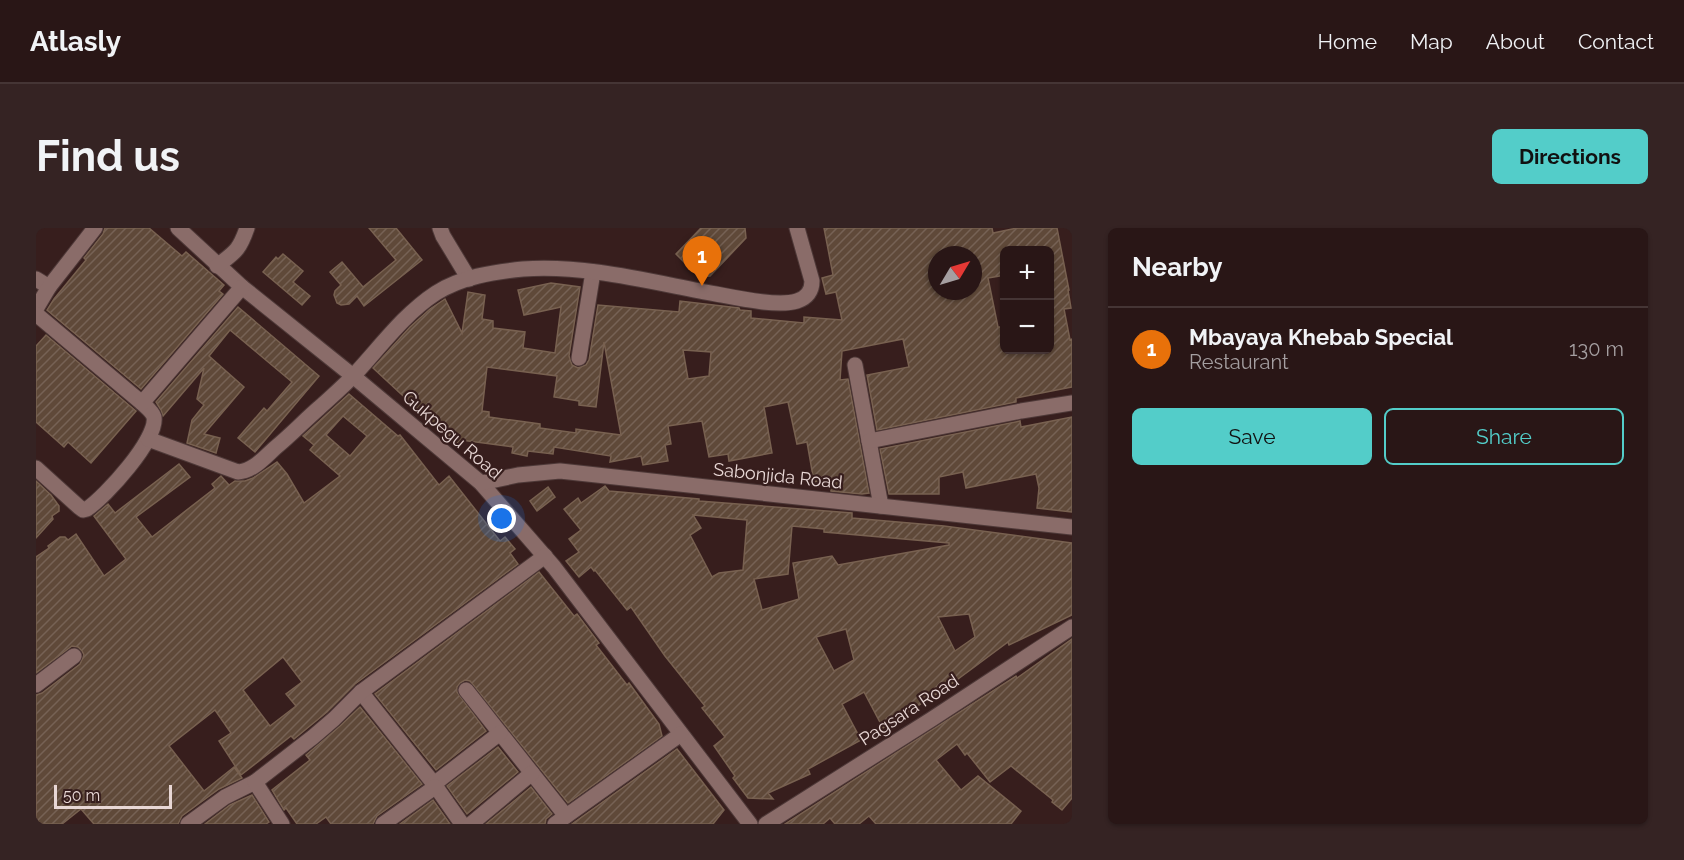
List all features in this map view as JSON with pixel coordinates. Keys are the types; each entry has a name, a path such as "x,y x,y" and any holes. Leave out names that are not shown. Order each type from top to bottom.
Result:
{"street":[{"path":"36,309 43,283 95,228"},
{"name":"Gukpegu Road","path":"177,228 242,287 481,483 545,556 750,824"},
{"path":"217,266 237,251 247,228"},
{"path":"440,228 469,279"},
{"path":"148,439 238,472 250,469 290,436 353,376 418,307 452,284 489,273 533,268 593,272 738,298 782,303 799,301 807,296 812,288 812,281 797,228"},
{"path":"579,358 593,272"},
{"path":"142,403 242,287"},
{"path":"36,314 142,403 153,413 154,420 148,439 126,471 87,509 83,510 79,507 36,468"},
{"path":"855,365 881,506"},
{"path":"869,441 1072,403"},
{"name":"Sabonjida Road","path":"481,483 518,475 560,471 1072,528"},
{"path":"188,824 225,797 255,782 334,719 361,692 545,556"},
{"name":"Pagsara Road","path":"766,824 932,720 1072,627"},
{"path":"36,685 74,656"},
{"path":"466,690 532,773 560,820 681,734"},
{"path":"361,692 435,785 462,824"},
{"path":"383,824 500,733"},
{"path":"471,824 532,773"},
{"path":"255,782 282,824"}],"building":[{"path":"105,228 149,228 182,256 186,252 224,285 219,291 223,294 141,389 47,310 86,260 84,258 103,234"},
{"path":"369,228 396,228 422,260 364,306 357,296 349,304 341,305 337,303 334,295 341,285 330,272 342,262 363,287 396,260"},
{"path":"701,228 745,228 746,238 710,276 699,277 676,254"},
{"path":"824,228 992,228 993,233 1017,228 1057,228 1071,308 1064,309 1070,340 1072,339 1072,387 1016,398 1016,402 877,430 867,375 909,367 903,339 842,351 840,380 848,379 869,493 862,494 831,491 831,479 814,482 807,442 797,444 788,402 764,407 772,453 729,461 728,454 709,457 702,421 668,426 671,444 665,445 668,461 643,465 641,456 610,462 611,456 554,447 553,454 528,451 527,456 512,453 513,447 461,440 456,445 373,368 410,327 445,299 462,333 468,292 485,295 482,319 493,321 493,328 525,332 523,348 555,353 561,307 524,315 518,290 551,283 580,287 569,356 572,365 578,368 586,365 589,360 598,305 679,312 680,301 739,308 751,311 751,318 804,323 804,317 842,320 836,292 826,294 822,278 833,275","holes":["604,342 621,435 576,429 576,433 540,428 540,424 489,417 489,412 482,411 487,367 557,376 554,397 579,401 579,405 596,407","683,350 711,352 709,376 688,379"]},
{"path":"283,254 303,271 293,282 310,296 302,305 263,272 276,257 278,259"},
{"path":"238,307 319,376 255,452 238,438 264,408 267,411 292,382 230,330 209,356 244,387 204,434 220,438 216,453 187,443 192,420 204,405 197,399 204,368 163,416 156,402"},
{"path":"46,335 136,411 91,463 68,442 64,447 36,422 36,346"},
{"path":"349,394 398,436 400,435 439,485 449,476 500,541 505,537 515,549 510,553 518,564 355,684 327,712 294,739 291,736 241,775 219,741 231,733 215,710 169,746 204,791 234,767 242,778 219,789 182,816 178,824 94,824 81,809 62,824 36,824 36,695 42,693 80,664 84,655 78,647 72,646 36,673 36,557 60,537 68,540 76,534 104,576 126,559 94,516 108,504 115,513 179,464 190,477 136,517 152,537 215,488 212,484 221,476 229,485 235,481 245,481 277,462 304,503 340,476 310,450 314,445 303,436","holes":["343,416 367,436 350,456 326,435","283,657 302,682 286,694 296,706 270,726 243,690"]},
{"path":"1072,417 1072,512 1037,508 1039,488 1036,474 966,488 963,472 939,477 939,494 889,494 880,449 1020,421 1021,427"},
{"path":"36,481 51,495 59,506 59,511 52,516 53,519 36,538"},
{"path":"605,486 609,491 699,499 699,501 852,513 852,518 944,526 1072,543 1072,615 1009,645 1008,642 946,688 883,728 864,692 842,704 861,740 808,769 810,774 768,793 773,799 748,798 714,746 725,737 702,708 705,706 665,656 631,607 627,610 591,567 579,577 566,561 579,552 569,539 581,530 564,509 578,498 581,503","holes":["693,515 747,520 743,570 719,573 712,577 690,535 701,528","792,526 824,529 824,532 949,543 949,545 838,565 832,556 793,563 799,599 762,610 754,579 788,574","969,614 975,637 955,651 938,617","846,629 854,660 834,671 816,637"]},
{"path":"548,487 555,497 537,511 530,501"},
{"path":"539,572 574,616 577,614 599,643 596,645 627,685 629,683 659,724 662,736 568,803 470,681 465,680 460,683 457,692 486,731 436,770 375,694"},
{"path":"1072,639 1072,798 1062,810 1011,766 990,782 957,744 936,760 961,790 978,776 1021,811 1011,824 876,824 869,816 859,824 835,824 830,818 823,824 785,824 1016,676 1017,678"},
{"path":"360,707 422,784 377,816 373,824 331,824 326,817 316,824 297,824 286,808 284,810 272,790 310,760 306,755"},
{"path":"498,747 518,772 467,814 447,786"},
{"path":"677,749 724,810 713,824 572,824"},
{"path":"531,787 552,814 546,819 545,824 486,824"},
{"path":"252,795 269,822 266,824 205,824 230,805"},
{"path":"433,800 450,824 400,824"}],"place":[{"name":"Mbayaya Khebab Special","path":"702,286"}]}
